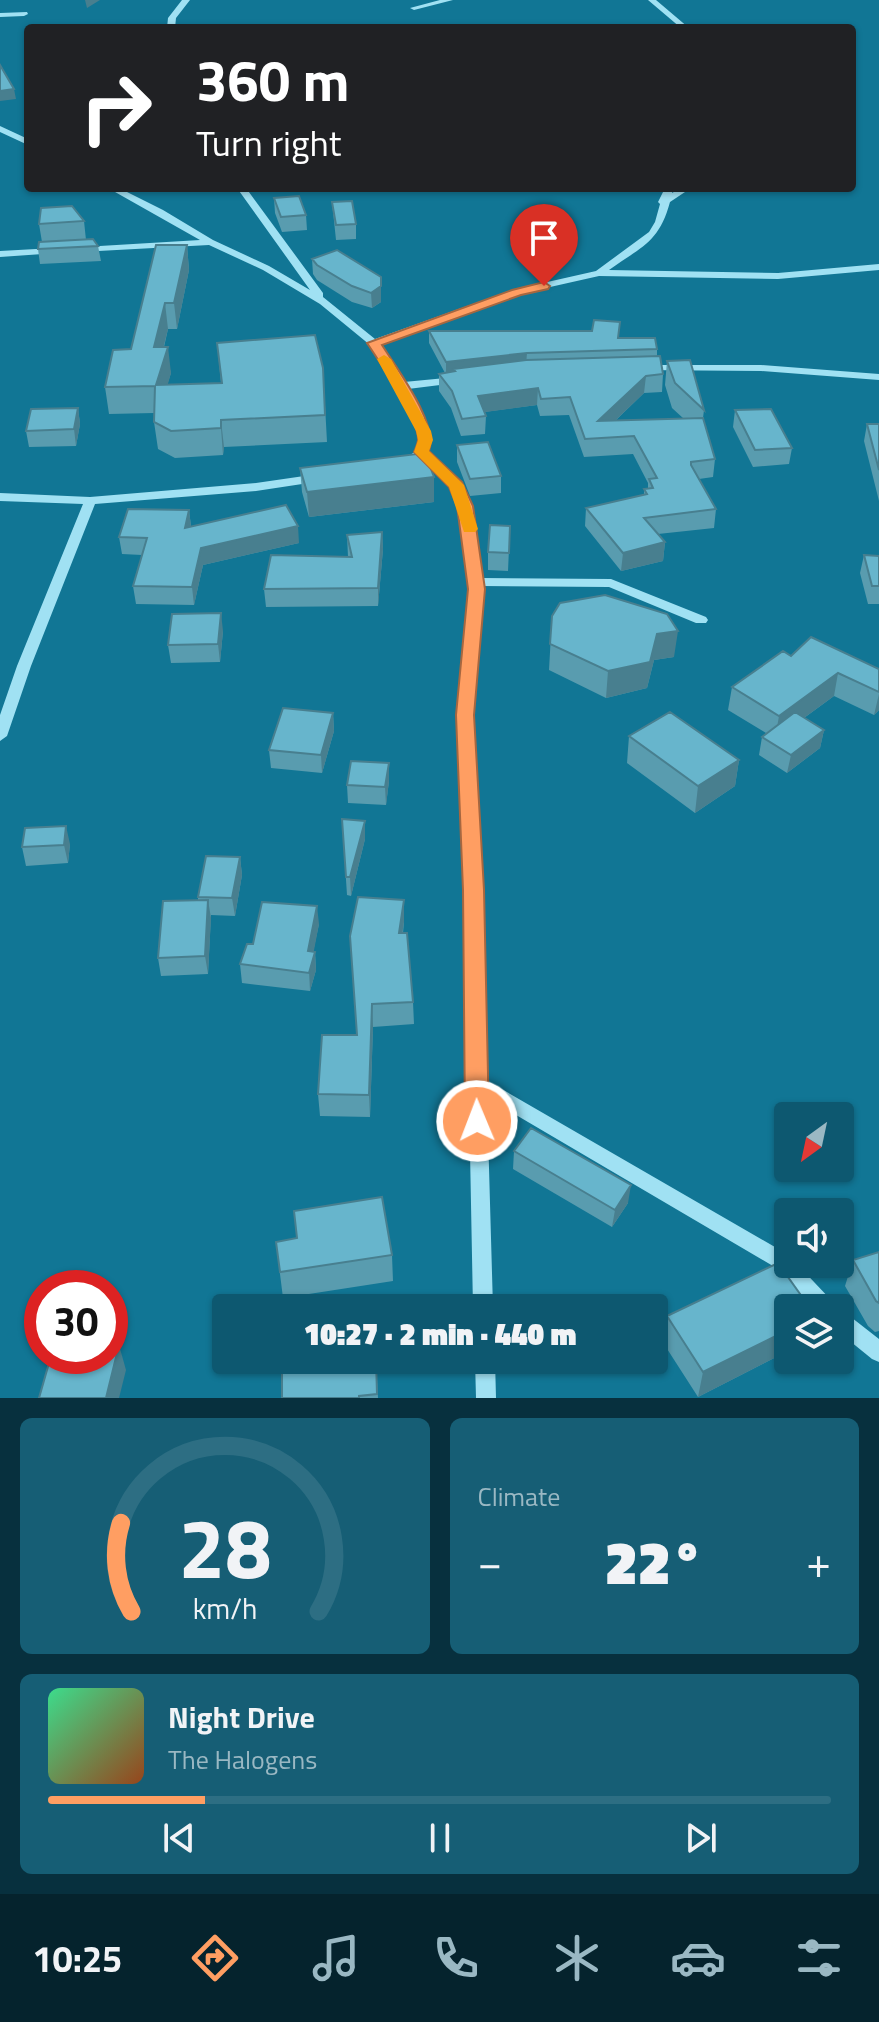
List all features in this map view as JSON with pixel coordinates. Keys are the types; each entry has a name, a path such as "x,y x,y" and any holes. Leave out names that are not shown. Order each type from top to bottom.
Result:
{"street":[{"path":"171,24 172,18 186,0"},
{"path":"414,8 449,0"},
{"path":"652,0 680,24"},
{"path":"0,15 24,14"},
{"path":"0,129 24,140"},
{"path":"120,192 324,302 374,343 424,431 426,440 422,452 403,464"},
{"path":"244,192 324,302"},
{"path":"599,273 653,234 660,222 667,192"},
{"path":"663,203 681,192"},
{"path":"74,250 210,242"},
{"path":"0,254 59,251"},
{"path":"374,343 516,292 599,273 778,276 879,267"},
{"path":"636,368 761,368 879,377"},
{"path":"401,386 469,378"},
{"path":"422,452 456,485 465,506 476,582 465,715 473,890 483,1294"},
{"path":"0,497 90,501 256,487 327,477"},
{"path":"0,736 24,666 90,501"},
{"path":"476,582 611,583 701,620"},
{"path":"476,1083 780,1260 812,1294"},
{"path":"854,1332 879,1352"},
{"path":"485,1374 486,1398"}],"building":[{"path":"0,65 14,89 0,91"},
{"path":"299,196 306,215 281,217 274,198"},
{"path":"352,201 356,224 336,225 332,202"},
{"path":"72,206 84,221 39,224 41,208"},
{"path":"93,239 98,246 38,249 39,242"},
{"path":"156,245 187,245 174,303 165,303 154,347 168,347 156,385 222,383 217,343 315,335 323,368 325,415 221,420 221,428 171,431 154,422 155,386 105,387 113,350 131,349"},
{"path":"337,250 381,277 381,286 371,293 352,286 312,259"},
{"path":"594,320 620,322 618,338 655,338 657,349 527,353 446,362 429,331 592,331"},
{"path":"660,356 663,374 646,376 598,421 703,418 715,459 691,462 691,465 716,509 644,518 665,542 623,553 586,508 647,494 644,489 653,488 649,479 657,478 634,436 585,439 570,397 541,399 538,388 478,396 486,416 462,419 452,391 439,374 455,371 453,369 526,360"},
{"path":"690,360 704,410 675,383 667,361"},
{"path":"78,408 74,429 26,431 31,409"},
{"path":"771,409 792,448 755,450 735,410"},
{"path":"867,424 879,424 879,470"},
{"path":"488,442 501,476 470,479 457,445"},
{"path":"425,453 434,477 307,492 300,468"},
{"path":"286,505 298,526 201,548 192,587 133,586 147,538 119,537 128,509 189,510 185,528"},
{"path":"490,525 510,526 509,553 488,552"},
{"path":"382,532 378,588 264,589 271,555 352,557 347,535"},
{"path":"864,555 879,556 879,586 872,586"},
{"path":"605,595 667,614 678,631 657,634 650,662 608,671 550,644 552,616 560,603"},
{"path":"221,613 218,644 168,645 172,614"},
{"path":"811,637 879,669 879,692 838,673 779,716 732,687 783,651 791,656"},
{"path":"283,708 333,713 321,755 269,750"},
{"path":"670,712 739,760 698,786 629,736"},
{"path":"795,712 824,730 791,755 762,737"},
{"path":"351,761 389,763 385,787 347,785"},
{"path":"342,819 365,821 350,877 346,877"},
{"path":"66,826 64,845 22,847 25,828"},
{"path":"206,856 240,857 232,898 198,897"},
{"path":"358,897 404,900 399,933 407,933 413,1002 372,1004 369,1095 318,1094 322,1035 357,1035 350,936"},
{"path":"208,900 205,956 158,958 163,901"},
{"path":"262,902 317,906 308,951 315,952 309,973 240,964 247,944 253,944"},
{"path":"531,1128 631,1185 615,1210 514,1151"},
{"path":"382,1197 392,1255 280,1272 276,1242 297,1238 294,1211"},
{"path":"879,1252 879,1303 876,1301 854,1260"},
{"path":"774,1265 774,1278 789,1278 800,1294 774,1294 774,1337 703,1372 668,1316"},
{"path":"46,1374 112,1374 106,1398 39,1398"},
{"path":"282,1374 376,1374 377,1394 359,1398 282,1398"}],"slow traffic":[{"path":"384,359 424,431 426,440 422,452 456,485 470,529"}],"route":[{"path":"477,1121 473,890 465,715 476,589 471,538 465,506 456,485 422,452 426,440 424,431 374,343 516,292 544,286"}]}
